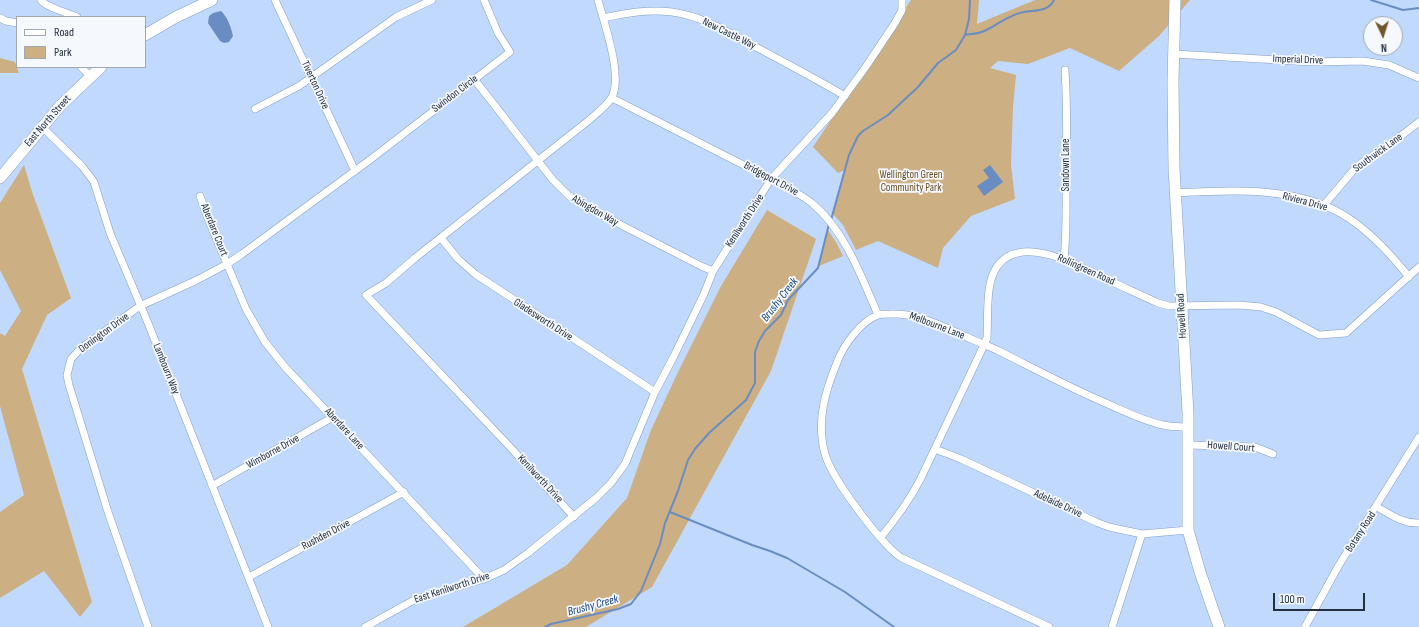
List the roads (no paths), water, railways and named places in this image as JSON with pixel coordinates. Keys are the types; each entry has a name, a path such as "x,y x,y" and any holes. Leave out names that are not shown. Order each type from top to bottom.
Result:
{"main road":[{"path":"146,33 212,0"},
{"name":"Howell Road","path":"1175,0 1173,130 1189,445 1188,530 1200,572 1219,627"},
{"name":"East North Street","path":"0,178 60,106 100,68"}],"street":[{"path":"41,0 46,6 63,10 75,16"},
{"name":"Tiverton Drive","path":"275,0 355,171"},
{"path":"255,109 299,86 396,16 432,0"},
{"name":"Swindon Circle","path":"355,171 510,52 498,33 484,0"},
{"path":"598,0 615,68 616,77 612,98"},
{"name":"Kenilworth Drive","path":"612,98 604,107 386,283 366,295 574,517 611,483 628,458 655,392 678,349 704,294 713,271 771,179 832,113 845,96 895,23 902,10 902,0"},
{"name":"New Castle Way","path":"603,18 649,11 672,12 692,16 745,41 845,96"},
{"path":"0,18 16,24"},
{"name":"Imperial Drive","path":"1174,54 1236,56 1313,62 1363,61 1389,65 1419,78"},
{"path":"82,68 90,76"},
{"name":"Sandown Lane","path":"1064,259 1066,242 1067,96 1065,70"},
{"name":"Abingdon Way","path":"474,79 561,189 580,204 676,254 713,271"},
{"name":"Bridgeport Drive","path":"612,98 771,179 805,198 823,214 838,233 847,248 878,315"},
{"name":"Southwick Lane","path":"1324,205 1357,166 1389,145 1419,122"},
{"name":"Lambourn Way","path":"42,127 82,166 94,182 110,233 268,627"},
{"name":"Donington Drive","path":"148,627 108,512 75,407 67,375 69,363 76,352 140,306 197,280 227,264 355,171"},
{"name":"Riviera Drive","path":"1175,193 1233,190 1256,191 1292,197 1324,205 1343,215 1365,230 1391,254 1409,276"},
{"name":"Aberdare Court","path":"200,196 227,264"},
{"name":"Gladesworth Drive","path":"441,238 458,259 474,274 655,392"},
{"name":"Rollingreen Road","path":"881,537 910,500 936,449 984,345 987,333 990,282 993,273 1000,262 1011,255 1025,252 1048,254 1064,259 1158,303 1169,306 1239,305 1261,307 1276,312 1319,335 1346,333 1419,267"},
{"name":"Aberdare Lane","path":"227,264 246,309 264,342 285,367 404,492 484,579"},
{"name":"Melbourne Lane","path":"878,315 899,314 918,316 997,350 1088,396 1139,417 1164,425 1188,427"},
{"path":"878,315 858,330 839,357 824,399 821,425 824,450 831,469 858,509 897,555 1049,627"},
{"name":"Wimborne Drive","path":"212,486 333,417"},
{"name":"Botany Road","path":"1305,627 1339,565 1377,507 1419,437"},
{"name":"Howell Court","path":"1189,445 1255,447 1273,454"},
{"name":"Adelaide Drive","path":"936,449 1109,527 1142,534 1188,530"},
{"name":"Rushden Drive","path":"249,578 404,492"},
{"path":"1377,507 1401,520 1419,523"},
{"name":"East Kenilworth Drive","path":"365,627 414,600 484,579 512,565 574,517"},
{"path":"1112,627 1142,534"}],"water":[{"path":"221,11 229,23 233,36 229,42 224,43 220,41 208,23 209,16 213,13"},
{"path":"990,165 1003,182 984,196 977,186 989,178 983,170"}],"waterway":[{"name":"Brushy Creek","path":"831,220 849,155 858,136 863,131 888,115 918,87 938,63 956,50 965,35 969,19 970,0"},
{"name":"Brushy Creek","path":"965,35 982,32 1019,13 1045,9 1054,0"},
{"name":"Brushy Creek","path":"1371,0 1403,10 1419,8"},
{"name":"Brushy Creek","path":"545,627 551,624 618,609 631,604 641,591 660,544 665,523 678,491 688,460 695,449 709,433 746,400 755,383 755,352 759,341 765,331 781,315 788,300 818,268 829,224"},
{"path":"670,512 787,558 845,592 894,627"}],"park label":[{"name":"Wellington Green Community Park","path":"911,181"}]}
